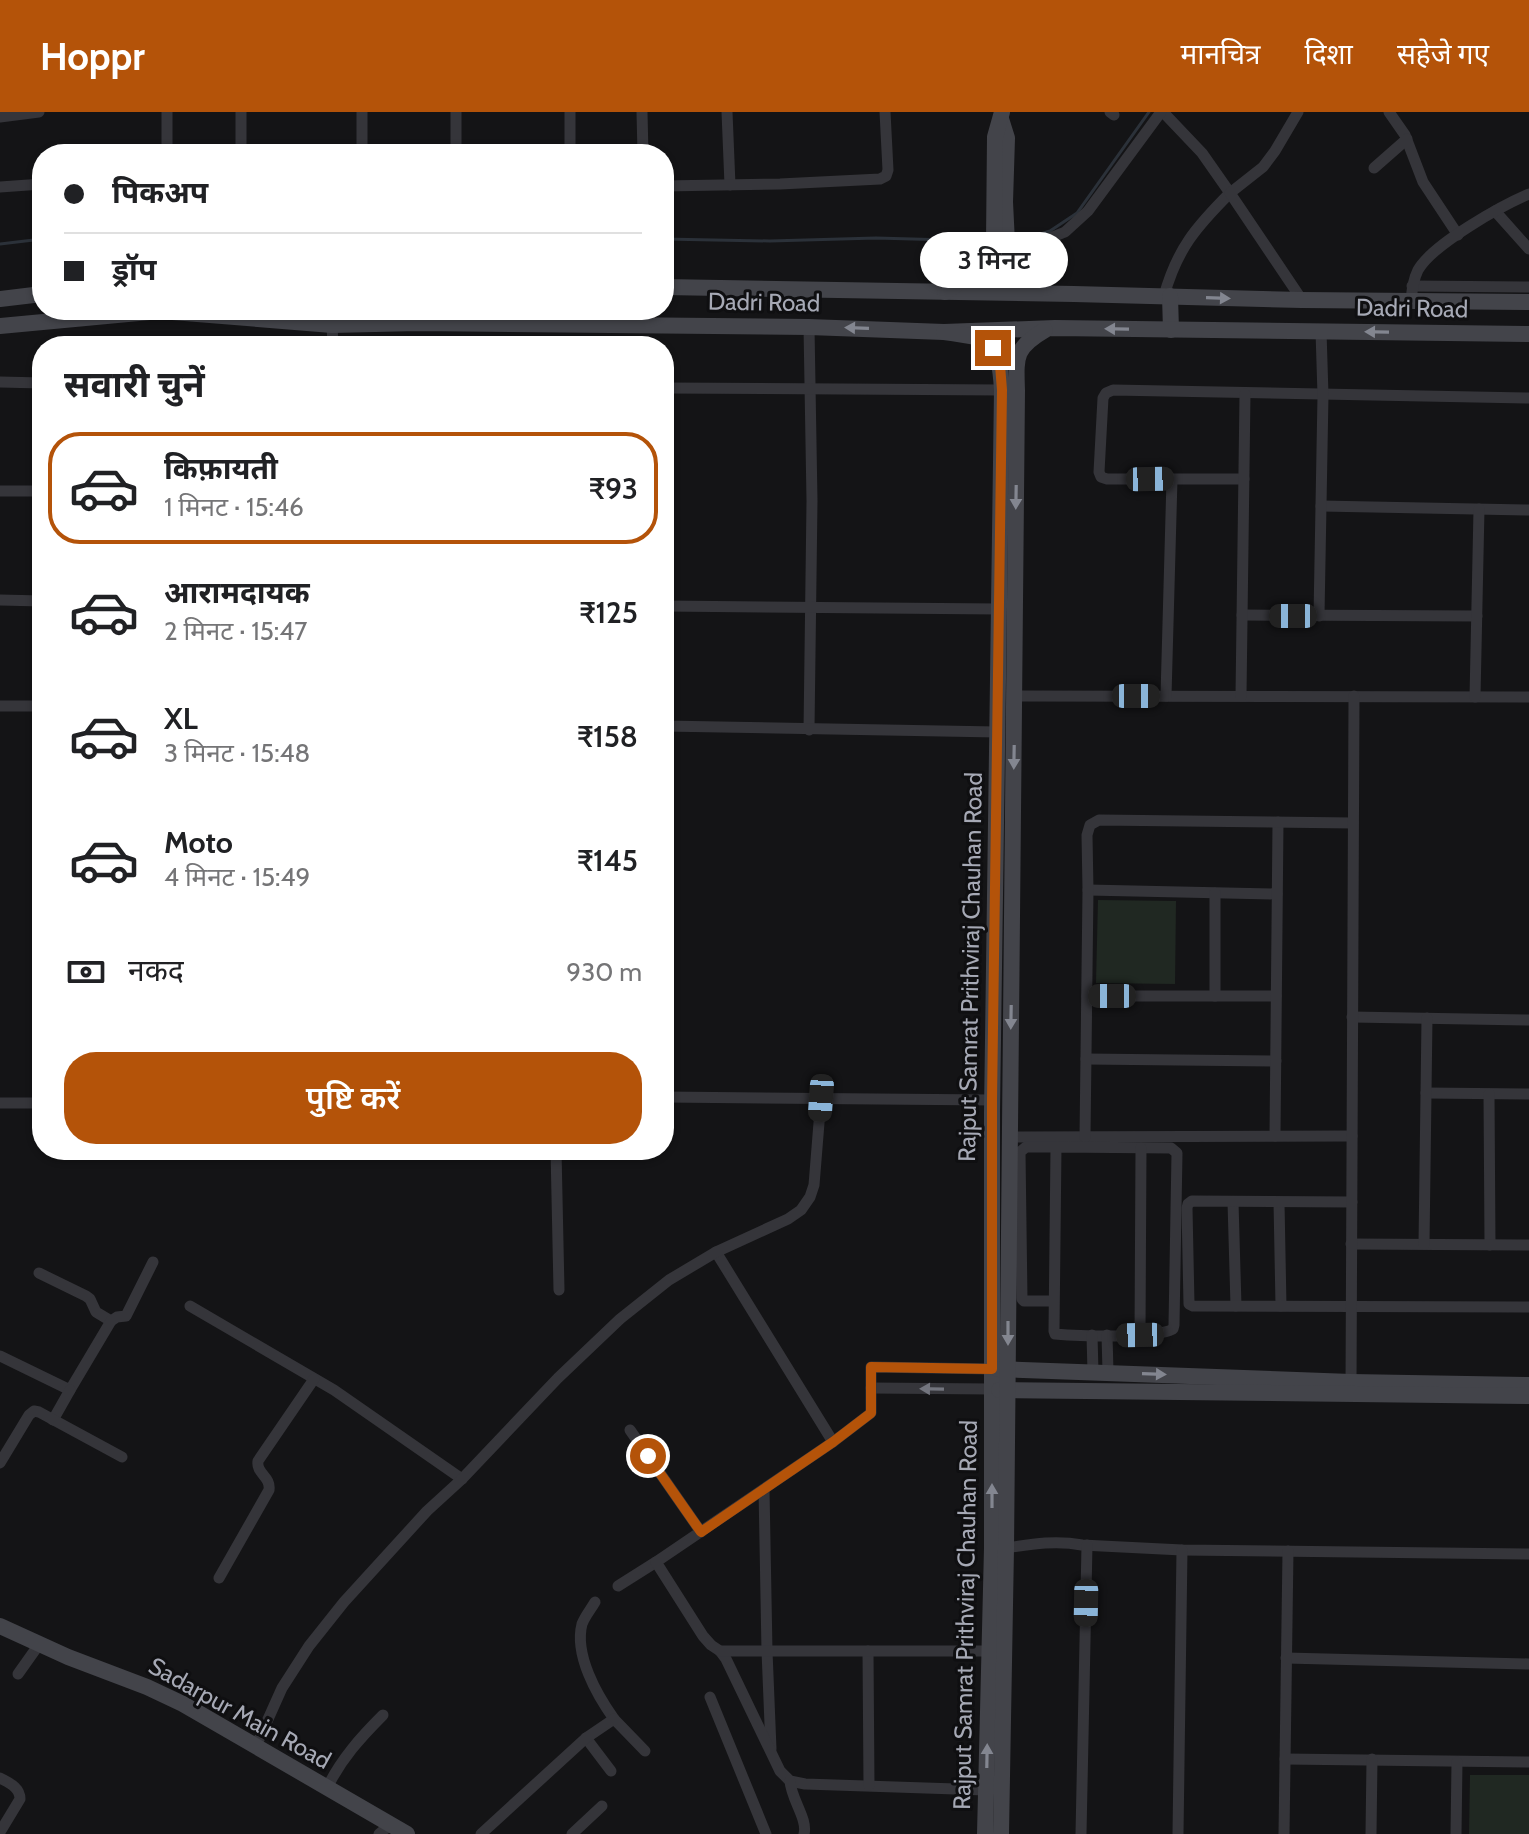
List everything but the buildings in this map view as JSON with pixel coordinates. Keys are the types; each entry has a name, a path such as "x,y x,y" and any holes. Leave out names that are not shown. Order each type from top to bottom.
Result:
{"street":[{"path":"0,117 39,112"},
{"path":"167,112 167,144"},
{"path":"241,112 241,144"},
{"path":"362,112 362,144"},
{"path":"456,112 456,144"},
{"path":"570,112 570,144"},
{"path":"642,112 643,144"},
{"path":"727,112 730,185"},
{"path":"674,186 880,179 886,176 888,170 885,112"},
{"path":"1007,246 1045,240 1065,232 1088,211 1162,112 1202,153 1302,300"},
{"path":"1171,330 1167,296 1171,273 1192,233 1230,193 1263,167 1298,112"},
{"path":"1389,112 1407,139 1423,182 1458,235"},
{"path":"1002,116 1007,138 1005,202 1008,263 1012,282 1022,293"},
{"path":"945,292 973,270 994,241 995,137 1002,116"},
{"path":"1374,168 1407,139"},
{"path":"0,187 32,185"},
{"path":"1529,194 1495,211 1431,255 1419,269 1412,294 1529,287"},
{"path":"1495,211 1529,249"},
{"name":"Dadri Road","path":"674,287 1302,300 1412,294 1450,301 1529,302"},
{"path":"0,299 32,295"},
{"path":"1450,301 1462,310 1529,324"},
{"path":"1455,333 1464,324 1529,310"},
{"name":"Dadri Road","path":"0,326 53,320"},
{"name":"Dadri Road","path":"277,320 332,325 809,327 944,332 1055,328 1529,334"},
{"path":"396,320 418,323"},
{"path":"332,325 333,336"},
{"path":"809,327 812,501 809,730"},
{"name":"Rajput Samrat Prithviraj Chauhan Road","path":"1000,1369 1010,1137 1016,359 1026,342 1045,330 1055,328"},
{"path":"1319,616 1323,395 1321,331"},
{"name":"Rajput Samrat Prithviraj Chauhan Road","path":"944,332 984,340 993,348 1000,365 1002,390 992,1100 1006,1548 1001,1834"},
{"path":"0,382 32,383"},
{"path":"674,388 1002,390"},
{"path":"1244,479 1101,477 1103,398 1113,390 1529,398"},
{"path":"1241,696 1245,394"},
{"path":"1166,696 1172,479"},
{"path":"0,491 32,491"},
{"path":"1321,506 1529,510"},
{"path":"1475,697 1479,509"},
{"path":"0,600 32,601"},
{"path":"674,606 999,609"},
{"path":"1242,615 1477,616"},
{"path":"1014,696 1529,697"},
{"path":"1351,1388 1354,696"},
{"path":"0,706 32,706"},
{"path":"674,726 997,732"},
{"path":"1085,1137 1087,835 1090,825 1099,820 1353,823"},
{"path":"1275,1136 1278,822"},
{"path":"1088,890 1277,894"},
{"path":"1215,893 1215,996"},
{"path":"1087,996 1276,996"},
{"path":"1352,1017 1529,1020"},
{"path":"1424,1244 1427,1018"},
{"path":"1086,1059 1276,1061"},
{"path":"1426,1093 1529,1094"},
{"path":"1489,1094 1490,1245"},
{"path":"674,1097 992,1100"},
{"path":"256,1746 282,1688 309,1646 344,1602 427,1511 462,1479 558,1378 620,1319 669,1280 716,1252 801,1210 814,1185 821,1098"},
{"path":"0,1103 32,1103"},
{"path":"1010,1137 1352,1136"},
{"path":"1054,1301 1022,1299 1022,1149 1026,1147 1056,1147 1141,1148 1171,1148 1177,1153 1174,1325 1166,1333 1140,1335 1055,1334 1056,1147"},
{"path":"1140,1335 1141,1148"},
{"path":"556,1160 559,1290"},
{"path":"1352,1202 1192,1201 1188,1204 1189,1304 1529,1307"},
{"path":"1233,1202 1236,1306"},
{"path":"1279,1202 1281,1306"},
{"path":"1351,1244 1529,1245"},
{"path":"716,1252 833,1442"},
{"path":"53,1420 111,1321 126,1316 153,1262"},
{"path":"39,1273 86,1296 96,1312 111,1321"},
{"path":"190,1306 314,1379 462,1479"},
{"path":"1092,1335 1101,1372"},
{"path":"1101,1372 1107,1335"},
{"path":"0,1356 70,1390"},
{"path":"618,1586 833,1442 871,1413 871,1367 1101,1372 1529,1396"},
{"path":"219,1578 269,1490 270,1483 257,1467 258,1461 314,1379"},
{"path":"871,1388 1000,1390 1529,1385"},
{"name":"Rajput Samrat Prithviraj Chauhan Road","path":"985,1834 992,1548 1000,1390"},
{"path":"0,1463 31,1412 39,1412 122,1457"},
{"path":"630,1430 701,1532"},
{"path":"764,1489 771,1754"},
{"path":"1006,1548 1067,1542 1182,1550 1529,1554"},
{"path":"1081,1834 1085,1545"},
{"path":"1178,1834 1182,1550"},
{"path":"1284,1834 1288,1551"},
{"path":"656,1562 703,1636 726,1659 771,1754 780,1771 790,1781 986,1790"},
{"path":"595,1602 583,1622 580,1639 586,1666 598,1697 645,1751"},
{"name":"Sadarpur Main Road","path":"0,1626 183,1704 327,1788 385,1830 407,1834"},
{"path":"18,1674 40,1643"},
{"path":"720,1651 990,1651"},
{"path":"868,1651 869,1785"},
{"path":"1286,1658 1529,1664"},
{"path":"710,1697 766,1834"},
{"path":"327,1788 347,1754 383,1715"},
{"path":"481,1834 586,1738 614,1719"},
{"path":"586,1738 611,1771"},
{"path":"1285,1759 1529,1762"},
{"path":"1371,1834 1372,1759"},
{"path":"1456,1834 1457,1762"},
{"path":"0,1778 17,1788 20,1799 0,1832"},
{"path":"790,1781 792,1797 806,1825 804,1834"},
{"path":"572,1834 602,1806"}],"shaded area":[{"path":"1098,900 1176,901 1175,984 1096,983"},
{"path":"1470,1775 1529,1775 1529,1834 1469,1834"}],"waterway":[{"path":"1031,237 1050,231 1077,213 1149,112"},
{"path":"674,239 985,241"},
{"path":"0,244 32,240"}],"route":[{"path":"648,1456 701,1532 871,1413 871,1367 992,1369 992,1100 1002,390 1000,365 993,348"}]}
